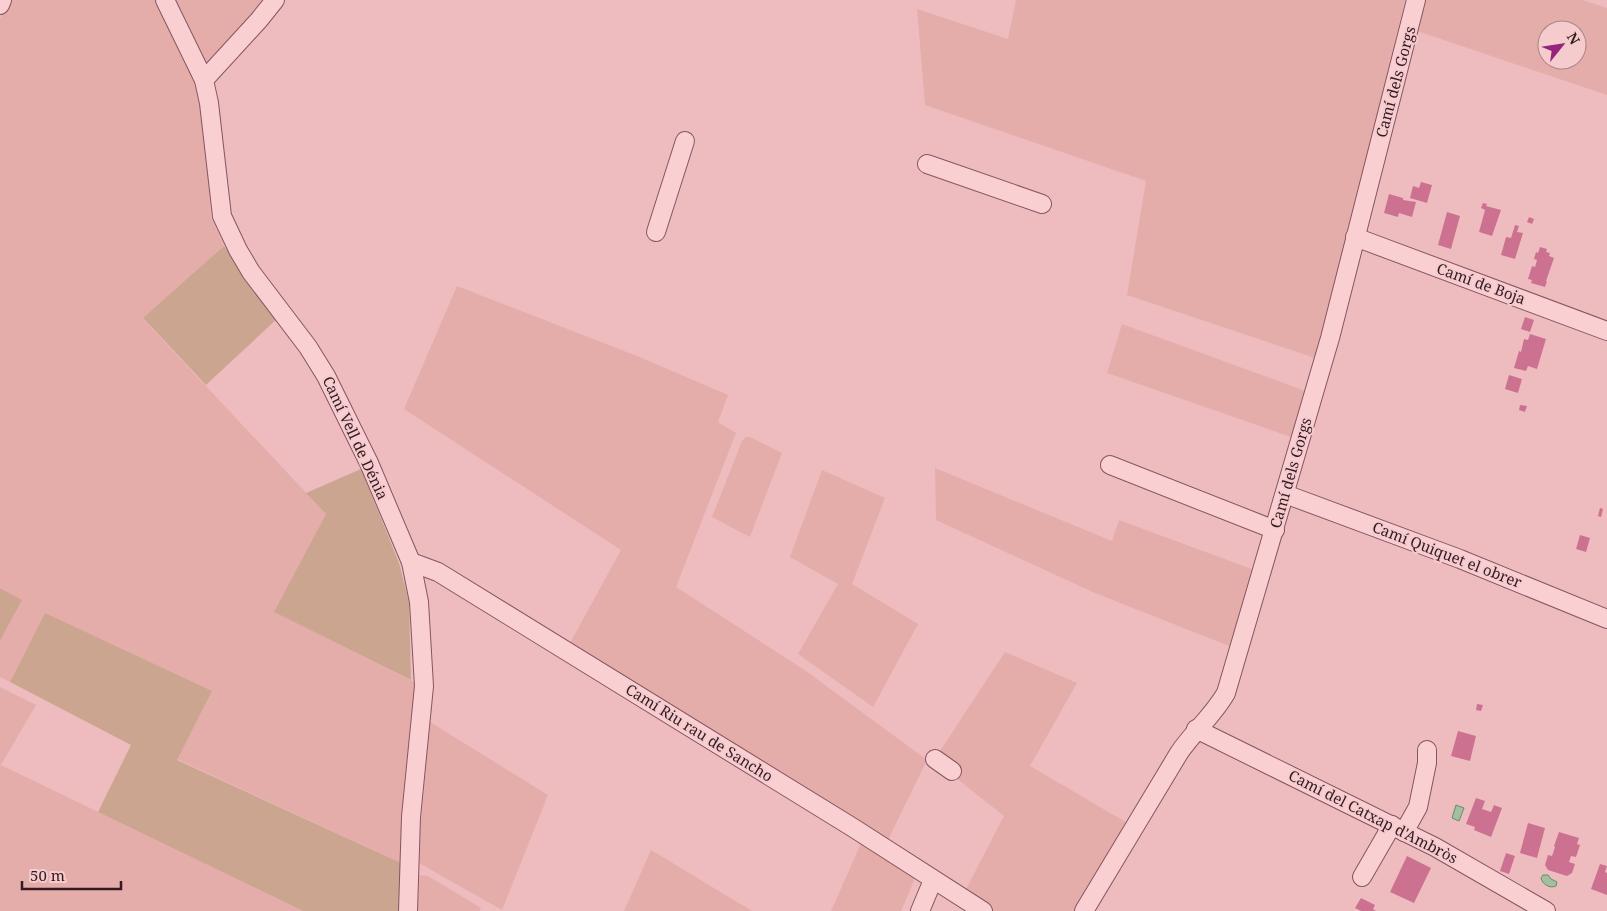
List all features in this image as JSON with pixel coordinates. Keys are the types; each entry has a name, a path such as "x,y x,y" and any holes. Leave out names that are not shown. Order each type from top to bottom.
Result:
{"street":[{"path":"0,5 2,0"},
{"name":"Camí Vell de Dénia","path":"165,0 204,80 209,103 222,216 228,230 251,272 308,347 326,376 369,463 411,562 419,602 424,686 411,817 408,911"},
{"path":"204,80 275,0"},
{"name":"Camí dels Gorgs","path":"1090,909 1179,753 1196,729 1212,714 1226,693 1330,338 1416,0"},
{"path":"656,232 685,141"},
{"path":"927,164 1042,204"},
{"name":"Camí de Boja","path":"1355,237 1607,331"},
{"path":"1110,465 1274,530"},
{"name":"Camí Quiquet el obrer","path":"1285,494 1460,559 1607,619"},
{"name":"Camí Riu rau de Sancho","path":"411,562 438,572 852,827 983,911"},
{"name":"Camí del Catxap d'Ambròs","path":"1196,729 1435,847 1546,911"},
{"path":"1362,877 1398,829 1418,807 1427,763 1427,750"},
{"path":"935,759 952,771"},
{"path":"920,911 933,880"}],"shaded area":[{"path":"8,0 158,0 186,61 203,106 211,217 224,246 143,319 326,514 275,612 418,684 401,863 177,759 45,613 10,682 0,677 0,641 22,600 0,588 0,19"},
{"path":"171,0 271,0 213,61 203,63"},
{"path":"1016,0 1405,0 1318,359 1127,295 1146,181 925,105 917,9 1008,39"},
{"path":"1421,0 1583,0 1607,8 1607,95 1414,30"},
{"path":"224,246 278,318 206,385 143,318"},
{"path":"457,286 642,358 728,395 718,422 736,433 676,587 806,671 927,760 888,840 881,840 684,713 570,643 621,550 404,409"},
{"path":"1122,324 1308,392 1294,438 1107,373"},
{"path":"746,437 750,437 782,453 750,537 712,517 742,441"},
{"path":"935,468 1112,541 1119,520 1257,571 1234,648 1095,593 936,520"},
{"path":"361,469 399,563 409,602 411,680 274,612 326,514 306,493"},
{"path":"822,470 885,498 852,584 918,624 873,707 798,654 838,584 790,557"},
{"path":"0,588 22,600 0,641"},
{"path":"45,613 212,691 177,760 401,863 400,911 303,911 98,812 131,745 10,682"},
{"path":"1005,652 1077,683 1030,766 1129,824 1077,911 991,911 964,893 1004,816 956,778 938,754"},
{"path":"0,687 36,705 1,765 303,911 0,911"},
{"path":"430,722 548,795 502,910 417,862"},
{"path":"1456,805 1464,808 1459,821 1452,818"},
{"path":"862,841 916,876 901,911 831,911"},
{"path":"651,850 752,911 624,911"},
{"path":"418,875 428,876 481,908 480,911 417,911"},
{"path":"1543,875 1548,875 1557,882 1556,886 1551,887 1545,884 1541,878"}],"building":[{"path":"1421,182 1432,185 1427,203 1410,198 1413,186 1419,188"},
{"path":"1389,194 1403,198 1403,200 1416,202 1412,217 1399,213 1398,217 1384,213"},
{"path":"1483,203 1487,204 1486,206 1501,210 1492,236 1479,232 1485,210 1481,208"},
{"path":"1447,212 1460,216 1451,249 1438,245"},
{"path":"1529,217 1534,219 1532,224 1527,222"},
{"path":"1515,225 1519,226 1517,232 1523,233 1515,259 1501,255 1506,237 1511,238"},
{"path":"1540,247 1547,249 1546,252 1550,253 1549,256 1554,258 1545,287 1531,283 1532,280 1528,279 1532,266 1535,267 1537,260 1534,259"},
{"path":"1525,317 1534,320 1530,332 1521,329"},
{"path":"1530,334 1546,339 1537,369 1528,366 1526,371 1514,368 1524,339 1528,340"},
{"path":"1509,375 1522,379 1518,393 1505,389"},
{"path":"1520,405 1527,406 1525,412 1519,410"},
{"path":"1600,508 1603,509 1601,517 1598,516"},
{"path":"1580,535 1590,538 1586,552 1576,549"},
{"path":"1477,704 1483,705 1481,711 1476,710"},
{"path":"1458,731 1476,736 1470,761 1451,756"},
{"path":"1476,798 1485,801 1482,809 1491,812 1494,805 1502,808 1491,837 1474,830 1475,827 1466,824"},
{"path":"1528,823 1545,828 1537,858 1520,853"},
{"path":"1559,832 1579,838 1577,844 1580,845 1576,857 1571,856 1569,862 1575,864 1572,873 1567,876 1548,870 1545,865 1548,855 1552,856"},
{"path":"1506,853 1515,856 1509,874 1500,871"},
{"path":"1407,856 1431,868 1414,903 1390,892"},
{"path":"1600,864 1607,866 1605,872 1607,873 1607,895 1591,889"},
{"path":"1361,898 1375,905 1373,909 1376,911 1361,911 1355,908"}]}
